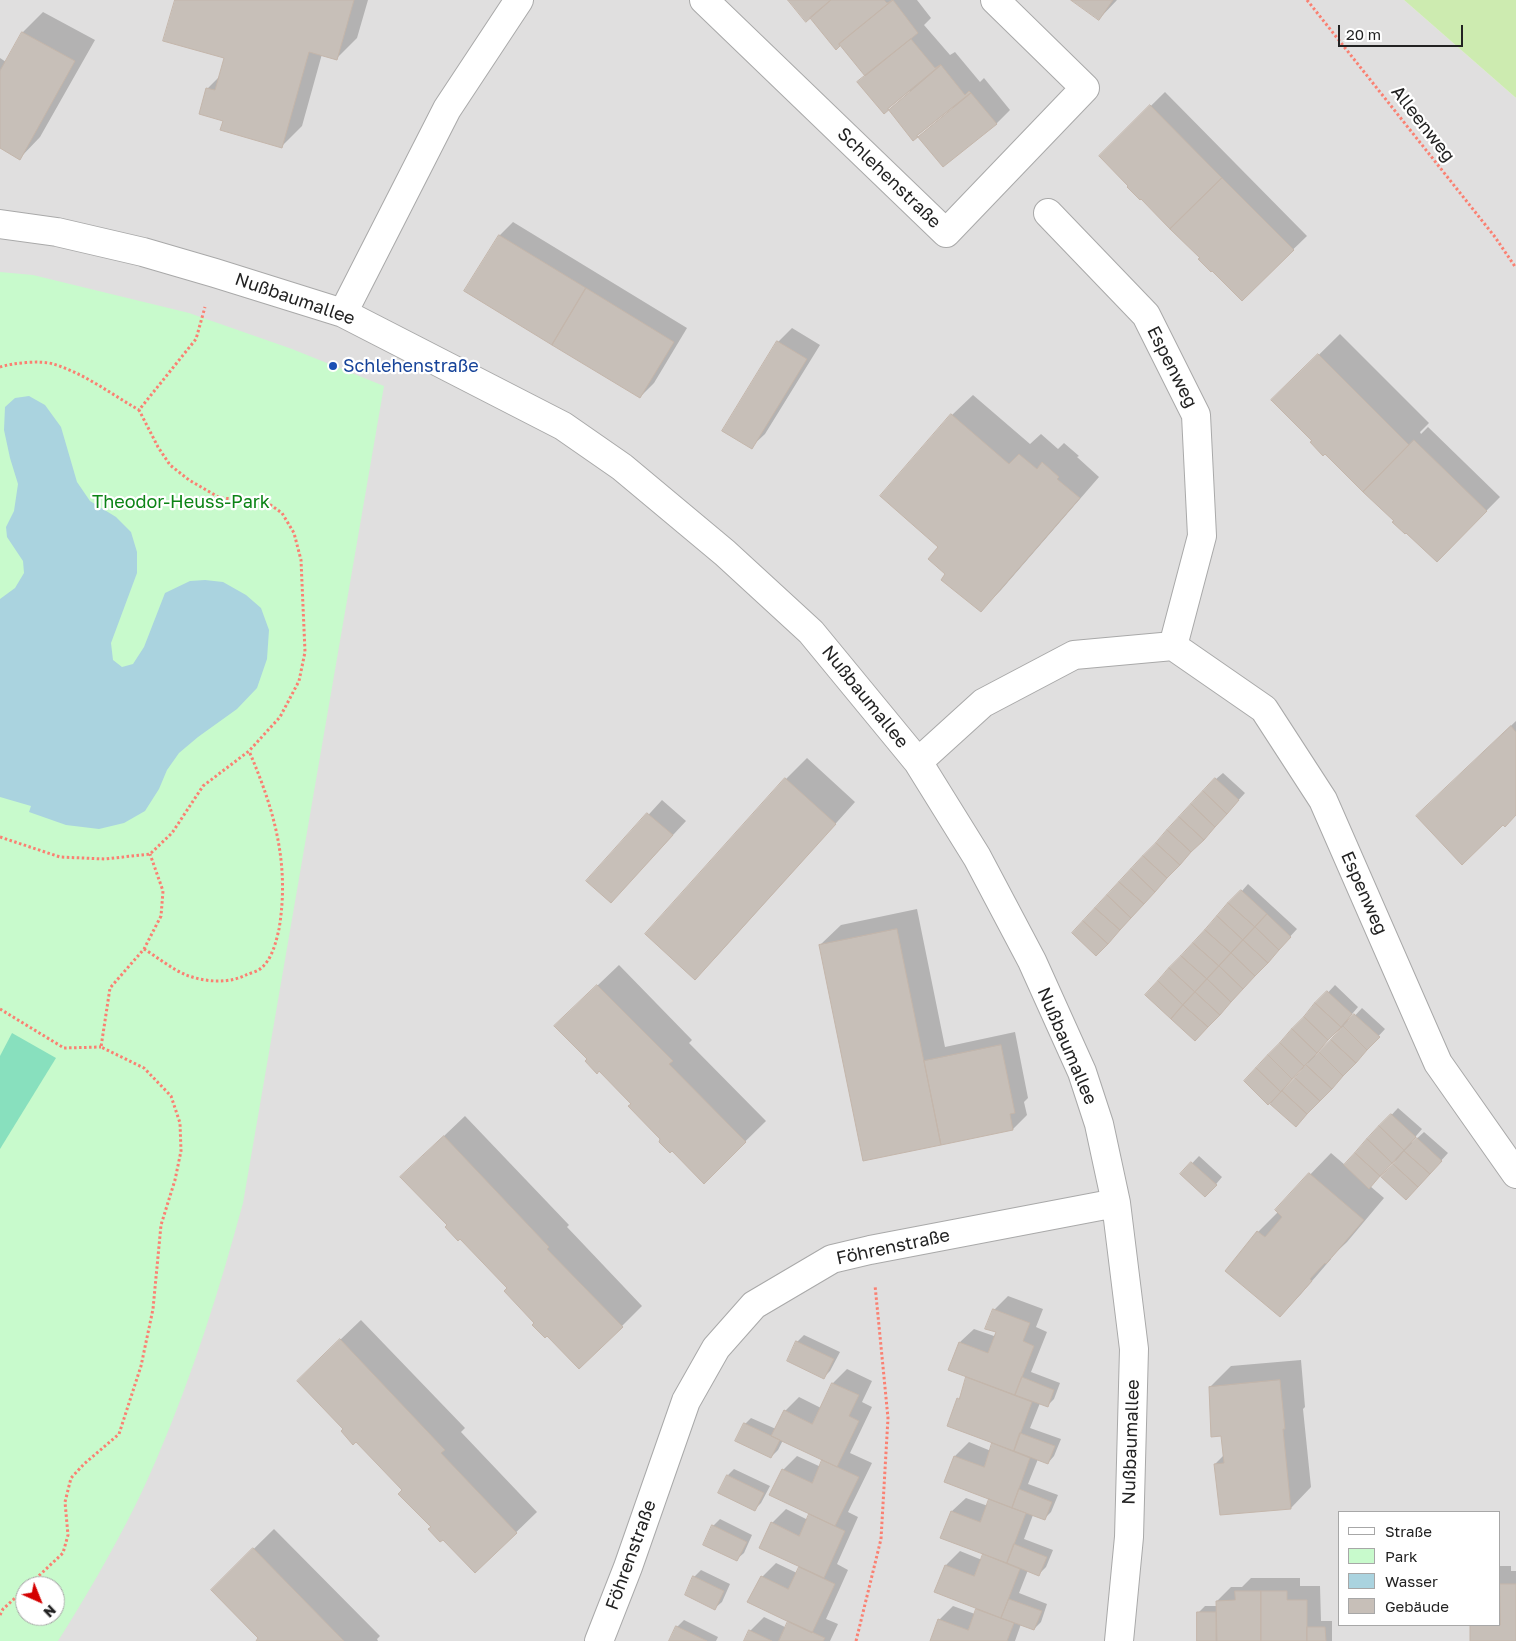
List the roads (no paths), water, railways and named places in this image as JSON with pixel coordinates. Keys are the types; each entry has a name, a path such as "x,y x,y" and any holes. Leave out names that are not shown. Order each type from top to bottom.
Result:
{"street":[{"path":"343,313 447,109 519,0"},
{"name":"Schlehenstraße","path":"704,0 946,233 1085,88 995,0"},
{"name":"Espenweg","path":"1048,213 1146,315 1196,415 1202,536 1173,646 1264,709 1323,800 1438,1063 1516,1174"},
{"name":"Nußbaumallee","path":"0,224 57,232 143,252 343,313 563,426 622,467 725,553 811,632 918,762 977,857 1032,961 1082,1072 1099,1124 1116,1203 1134,1349 1128,1537 1119,1641"},
{"path":"918,762 983,702 1074,656 1173,646"},
{"name":"Föhrenstraße","path":"599,1641 628,1567 686,1401 716,1348 754,1305 832,1259 1116,1203"}],"water":[{"path":"29,396 45,405 61,427 77,482 90,501 116,517 131,532 137,552 137,573 111,643 113,660 122,667 133,664 144,647 165,593 190,581 223,582 246,595 261,608 269,630 267,659 257,688 237,709 179,753 167,770 159,789 145,811 124,823 99,829 66,825 29,812 31,806 0,797 0,599 15,588 24,573 23,561 7,537 6,527 14,511 18,484 4,430 5,407 15,398"}],"place":[{"name":"Schlehenstraße","path":"333,366"}],"park label":[{"name":"Theodor-Heuss-Park","path":"181,502"}]}
